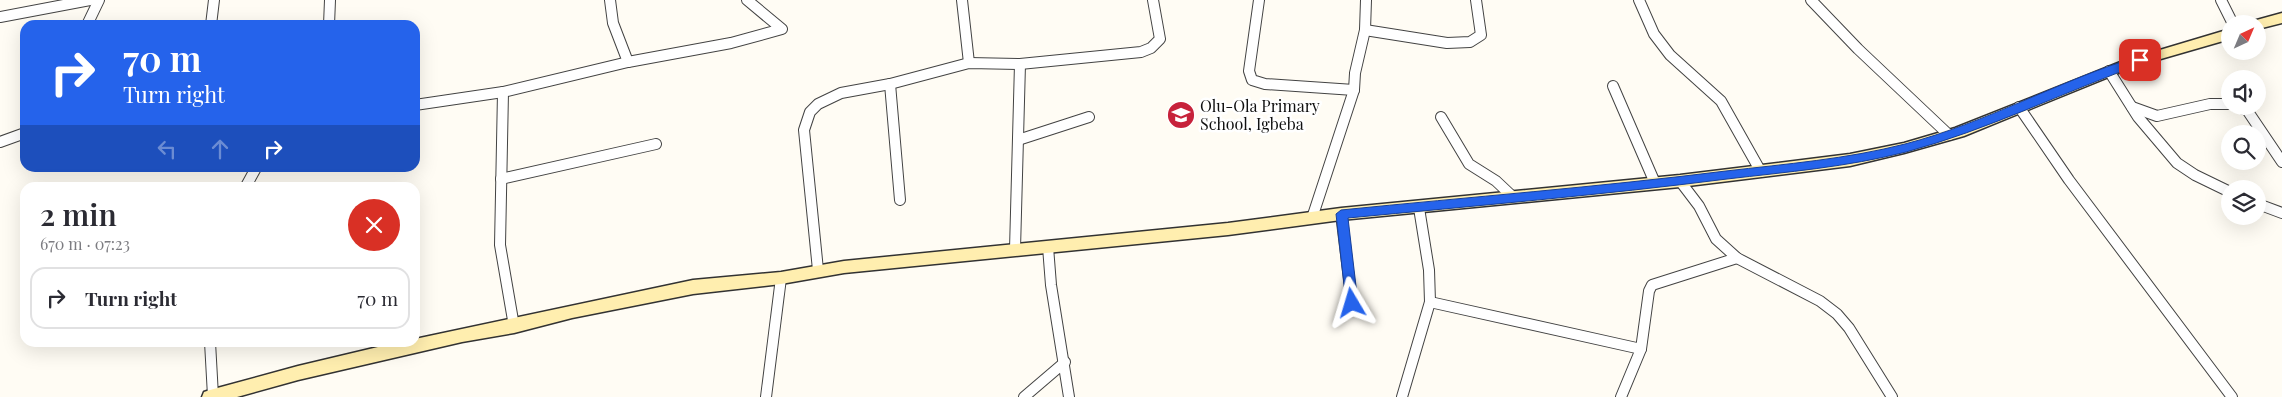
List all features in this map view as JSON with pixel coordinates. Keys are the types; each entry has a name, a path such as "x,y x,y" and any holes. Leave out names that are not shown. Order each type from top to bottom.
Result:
{"street":[{"path":"0,18 90,0"},
{"path":"89,20 99,0"},
{"path":"212,20 214,0"},
{"path":"329,20 330,0"},
{"path":"610,0 613,23 628,62"},
{"path":"420,104 503,92 628,62 731,43 782,29 747,0"},
{"path":"962,0 968,62"},
{"path":"818,270 805,150 806,119 818,104 841,93 890,84 968,62 1020,64 1152,50 1158,45 1161,36 1154,13 1153,0"},
{"path":"1259,0 1248,71 1252,80 1265,84 1354,90"},
{"path":"1312,218 1354,90 1354,73 1365,30 1366,0"},
{"path":"1365,30 1447,43 1470,42 1481,35 1476,0"},
{"path":"1639,0 1654,34 1670,55 1721,102 1760,172"},
{"path":"1810,0 1864,55 1949,135"},
{"path":"2221,0 2228,15"},
{"path":"2266,22 2282,18"},
{"path":"420,345 514,326 572,310 693,287 781,278 818,270 1237,228 1341,214 1419,208 1680,181 1850,160 1949,135 2108,71 2152,56 2221,37"},
{"path":"1015,249 1020,64"},
{"path":"2108,71 2138,117 2178,163 2195,175 2221,188"},
{"path":"890,84 900,200"},
{"path":"1613,86 1654,183"},
{"path":"503,92 500,245 514,326"},
{"path":"2132,107 2157,116 2210,104 2221,104"},
{"path":"2019,107 2069,180 2232,397"},
{"path":"2250,115 2282,162"},
{"path":"1018,140 1089,117"},
{"path":"1441,117 1469,164 1502,185 1513,197"},
{"path":"0,142 20,136"},
{"path":"501,179 656,144"},
{"path":"1680,181 1699,206 1716,239 1737,258 1820,300 1837,314 1849,328 1892,397"},
{"path":"2266,207 2282,213"},
{"path":"1402,397 1430,302 1429,270 1419,208"},
{"path":"1341,214 1352,303"},
{"path":"1048,247 1051,285 1069,397"},
{"path":"1621,397 1641,348 1649,290 1652,285 1737,258"},
{"path":"766,397 781,278"},
{"path":"1430,302 1641,348"},
{"path":"210,347 211,397 298,373 410,347"},
{"path":"1024,397 1064,362"}],"place":[{"name":"Olu-Ola Primary School, Igbeba","path":"1181,115"}],"route":[{"path":"1352,303 1341,214 1680,181 1798,168 1850,160 1932,141 1959,132 2108,71 2140,60"}]}
